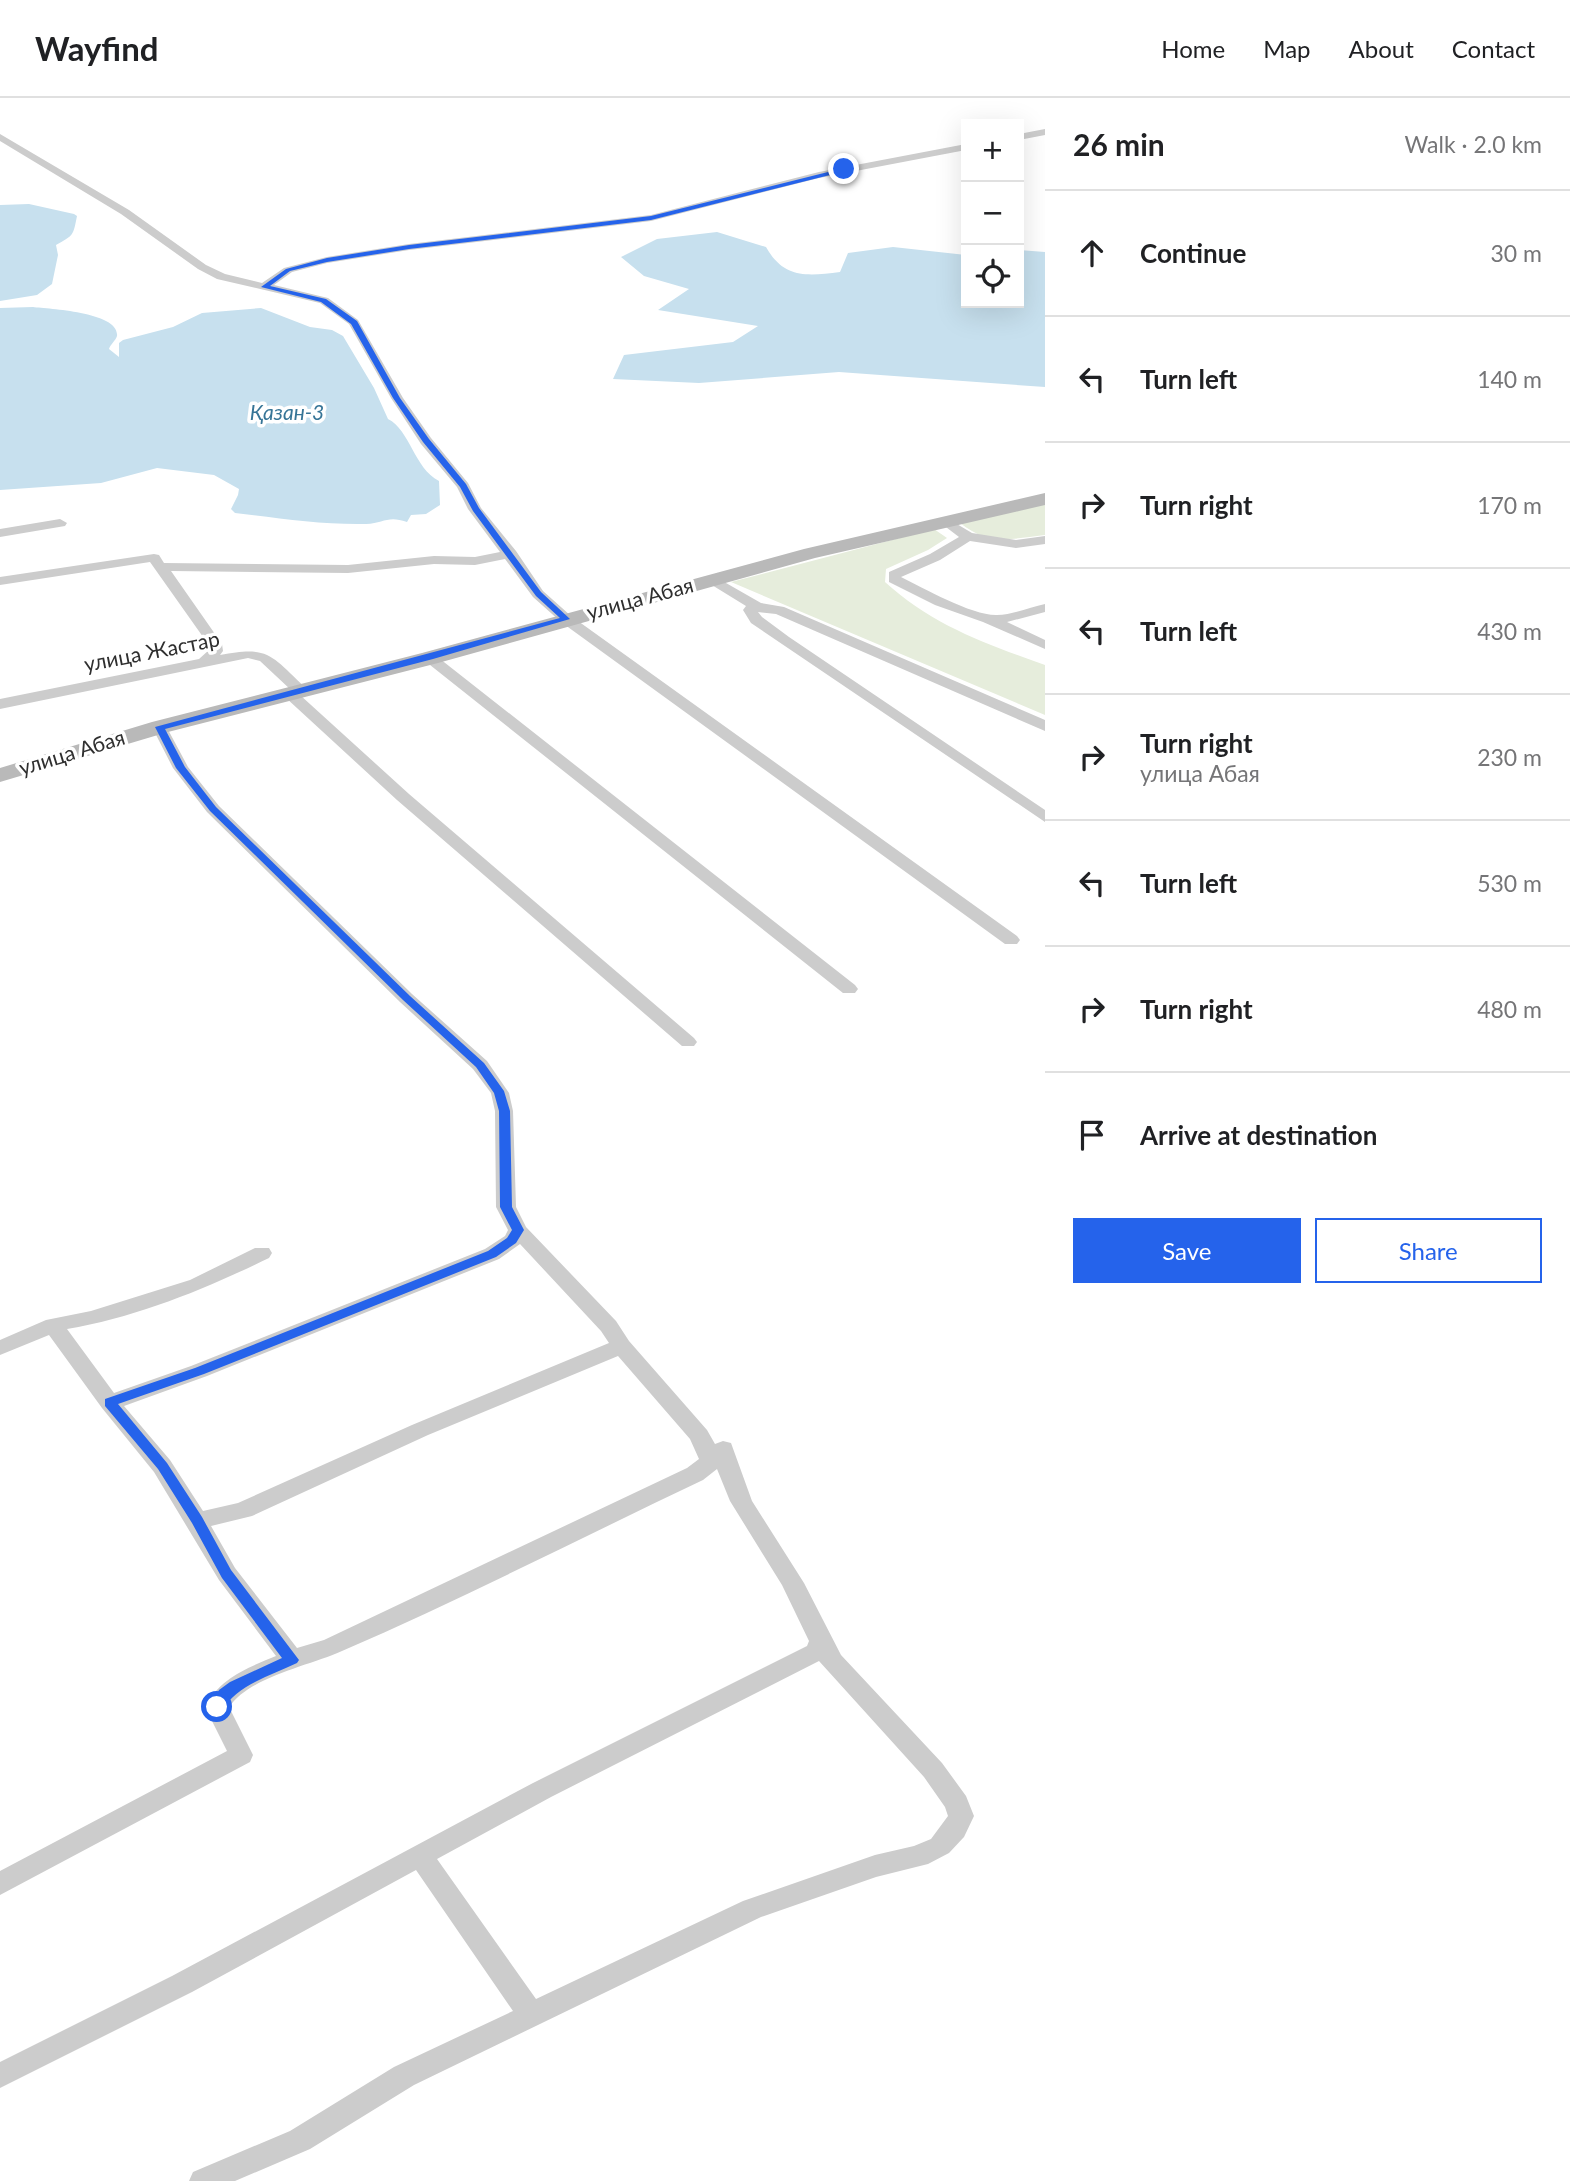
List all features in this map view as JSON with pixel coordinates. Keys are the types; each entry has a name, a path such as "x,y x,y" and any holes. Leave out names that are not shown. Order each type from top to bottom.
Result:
{"main road":[{"name":"улица Абая","path":"0,775 160,727 430,657 712,579 1045,499"}],"street":[{"path":"1024,136 1045,132"},
{"path":"0,137 125,212 202,267 221,277 324,300 354,322 397,398 538,594 566,619 1011,940"},
{"path":"264,287 288,270 350,256 639,220 831,172 961,148"},
{"path":"0,151 19,149"},
{"path":"716,202 739,202"},
{"path":"945,521 968,537 1016,544 1045,540"},
{"path":"0,533 60,523"},
{"path":"968,537 935,557 894,575 894,579 940,602 988,619 1045,645"},
{"path":"0,580 134,559 158,563 348,569 434,560 488,560 511,554"},
{"path":"158,563 215,643 216,651 203,664"},
{"path":"712,579 757,607 779,610 1045,726"},
{"path":"757,607 749,613 756,620 1045,817"},
{"path":"988,619 999,620 1045,608"},
{"name":"улица Жастар","path":"0,704 248,654 258,655 403,797 688,1042"},
{"path":"430,657 849,989"},
{"path":"160,727 181,768 213,809 406,998 480,1065 500,1093 504,1111 506,1207 518,1230 610,1326 621,1346 698,1435 712,1462"},
{"path":"110,1403 199,1371 492,1254 512,1240 518,1230"},
{"path":"0,1348 53,1325 93,1318 197,1285 262,1253"},
{"path":"53,1325 110,1403 162,1466 226,1574 292,1660"},
{"path":"197,1521 244,1510 420,1430 621,1346"},
{"path":"0,1884 241,1755 217,1707 219,1701 235,1686 292,1660 332,1646 695,1474 712,1462 723,1449 727,1474 748,1515 814,1621 832,1662 933,1770 957,1803 961,1816 955,1830 940,1846 919,1856 875,1866 752,1909 404,2076 300,2140 203,2181"},
{"path":"0,2076 182,1984 542,1790 816,1652 821,1642"},
{"path":"421,1856 531,2014"}],"green space":[{"path":"1045,504 1045,535 990,538 960,523"},
{"path":"934,529 947,538 886,569 885,582 922,610 960,632 1045,665 1045,715 731,582"}],"water":[{"path":"29,204 74,214 77,216 75,228 70,237 56,245 58,255 52,284 37,295 0,301 0,205"},
{"path":"717,232 766,247 781,265 797,273 807,274 840,272 848,253 893,247 961,254 961,308 1024,308 1024,250 1045,252 1045,387 839,372 699,383 613,379 624,355 733,342 758,326 658,310 689,289 644,276 621,257 657,239"},
{"name":"Қазан-3","path":"33,307 82,313 107,322 115,328 117,336 109,349 119,357 119,343 123,340 173,327 202,313 261,308 310,327 332,330 343,336 374,388 388,419 402,432 424,467 439,481 440,505 426,514 411,515 407,522 390,519 366,524 317,522 235,513 231,509 239,489 214,475 157,468 101,483 0,490 0,308"}],"route":[{"path":"217,1707 224,1694 235,1686 292,1660 226,1574 162,1466 110,1403 199,1371 492,1254 512,1240 518,1230 506,1207 504,1111 500,1093 480,1065 406,998 213,809 181,768 160,727 566,619 538,594 534,585 475,509 463,486 397,398 354,322 324,300 264,287 288,270 361,253 651,218 844,169"}]}
